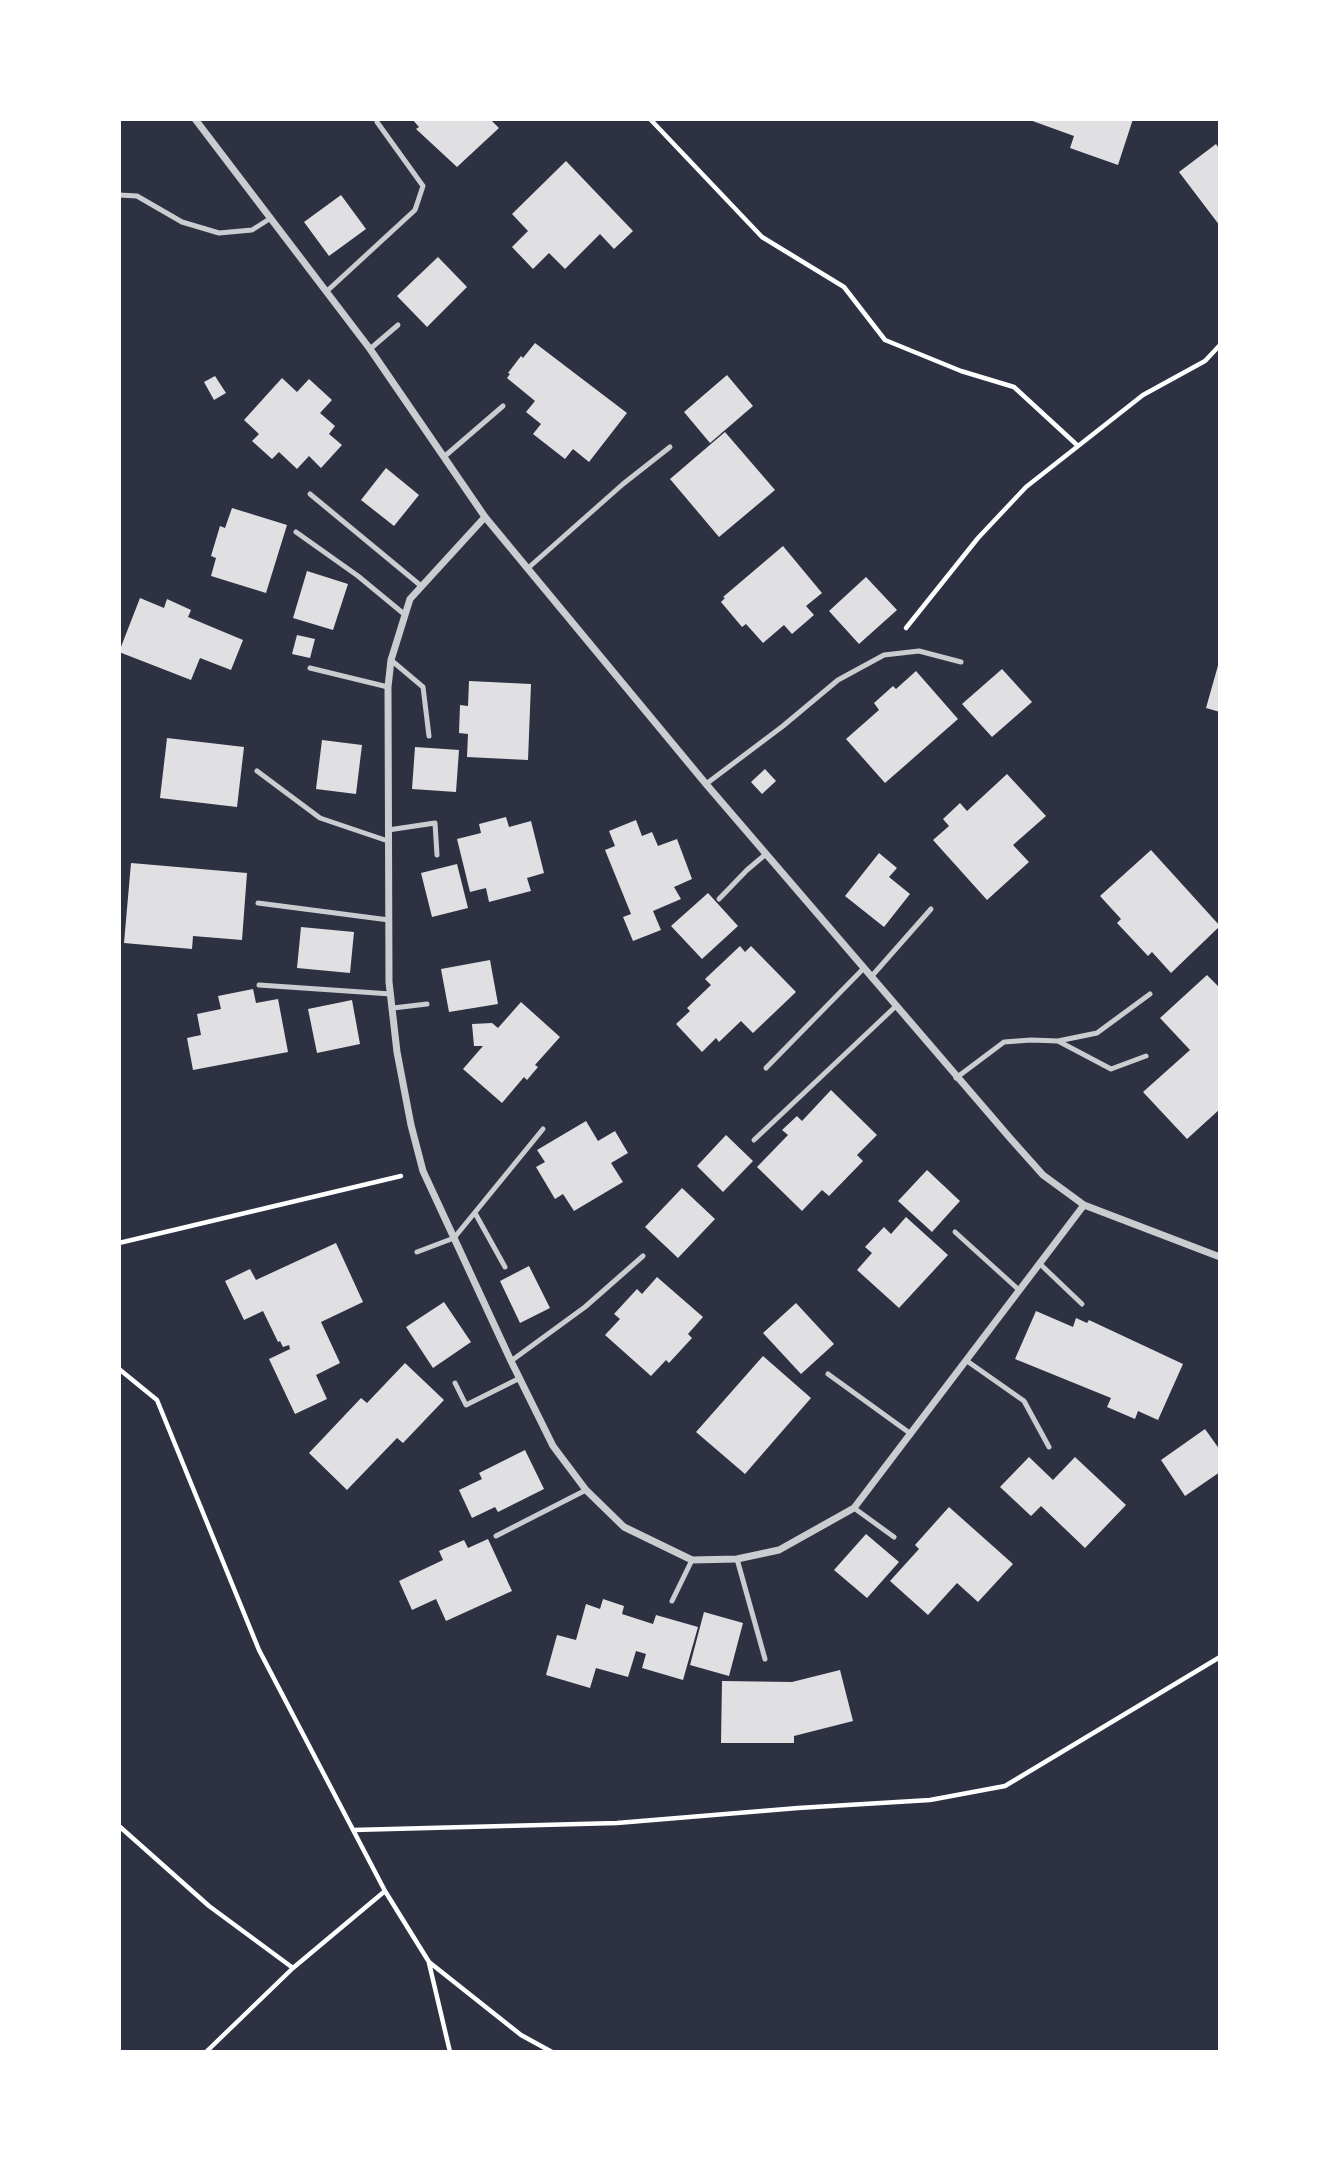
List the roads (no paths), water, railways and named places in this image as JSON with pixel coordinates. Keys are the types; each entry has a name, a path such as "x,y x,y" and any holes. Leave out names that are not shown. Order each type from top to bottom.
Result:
{"street":[{"path":"195,119 370,349 485,517 706,784 1043,1175 1084,1205 1220,1257"},
{"path":"485,517 410,598 391,660 388,687 388,920 397,1052 423,1171 553,1446 586,1490 624,1527 692,1560 737,1559 779,1549 854,1508 1084,1205"}],"lane":[{"path":"326,292 415,210 424,186 377,122"},
{"path":"119,195 137,196 182,222 219,233 252,230 271,218"},
{"path":"370,349 398,325"},
{"path":"445,456 503,406"},
{"path":"527,569 623,484 670,447"},
{"path":"310,494 420,585"},
{"path":"296,532 358,576 404,614"},
{"path":"706,784 838,680 884,655 919,651 961,662"},
{"path":"391,660 423,687 429,736"},
{"path":"310,668 388,687"},
{"path":"257,771 320,818 388,841"},
{"path":"388,830 435,823 437,855"},
{"path":"719,899 766,854"},
{"path":"258,903 388,920"},
{"path":"871,976 931,909"},
{"path":"766,1068 863,969"},
{"path":"258,985 391,994"},
{"path":"956,1077 1004,1042 1058,1041 1097,1033 1150,994"},
{"path":"393,1008 426,1004"},
{"path":"754,1140 896,1006"},
{"path":"1058,1041 1111,1069 1146,1056"},
{"path":"417,1252 454,1238 543,1129"},
{"path":"475,1213 505,1267"},
{"path":"956,1231 1019,1290"},
{"path":"511,1361 585,1307 643,1256"},
{"path":"1039,1263 1082,1304"},
{"path":"967,1361 1024,1401 1049,1447"},
{"path":"828,1374 911,1434"},
{"path":"455,1382 466,1405 520,1378"},
{"path":"496,1536 586,1490"},
{"path":"854,1508 894,1537"},
{"path":"737,1559 765,1658"},
{"path":"672,1601 692,1560"}]}
